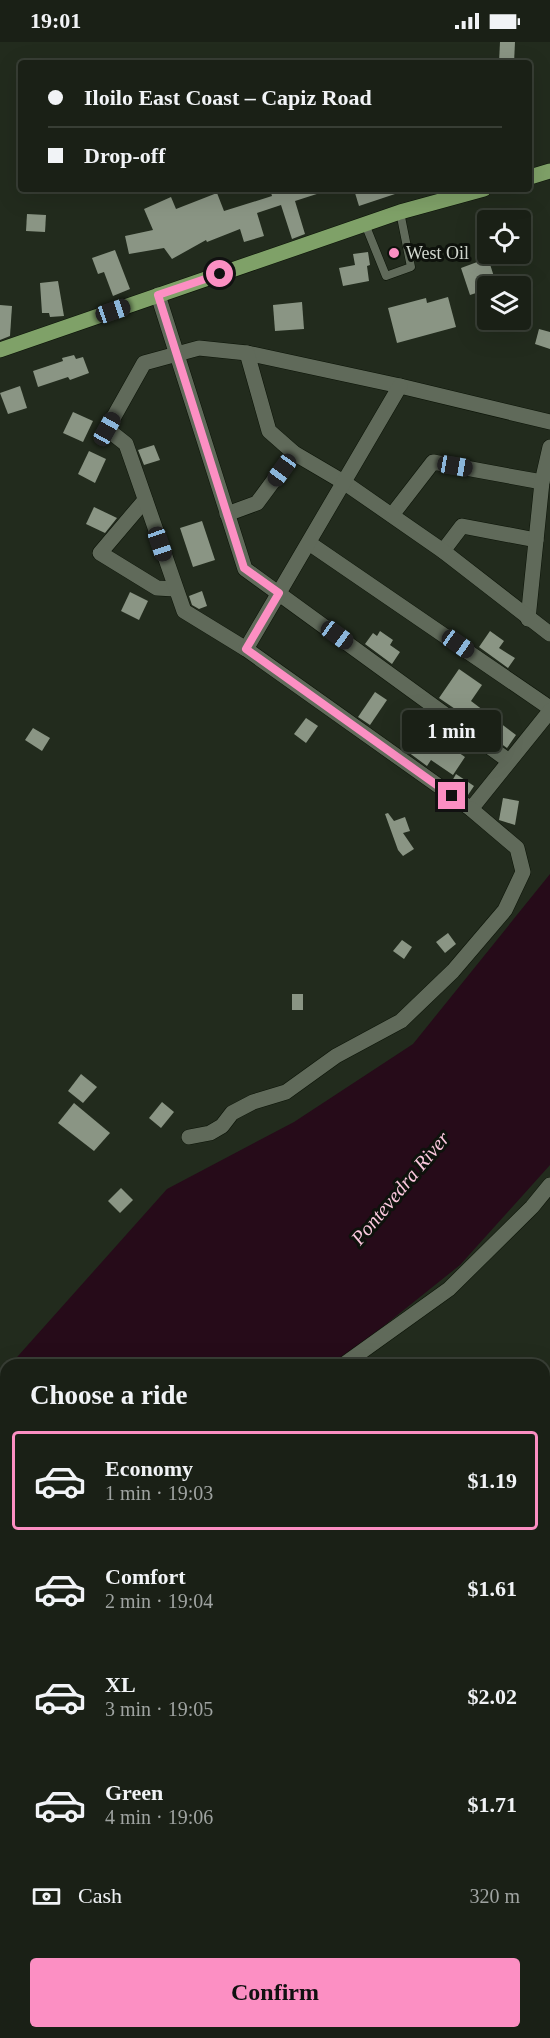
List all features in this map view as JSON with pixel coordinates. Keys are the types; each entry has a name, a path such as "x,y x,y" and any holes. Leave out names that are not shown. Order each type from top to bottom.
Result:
{"main road":[{"path":"532,176 550,171"},
{"path":"0,350 400,212 473,192"}],"street":[{"path":"158,295 244,568 509,761"},
{"path":"189,1137 210,1133 222,1126 232,1113 253,1102 286,1092 336,1056 401,1021 453,971 505,910 523,872 517,848 471,809 246,649 184,611 126,444 107,429 144,363 199,348 248,353 550,422"},
{"path":"248,353 269,431 294,453 345,483 443,551 550,634"},
{"path":"246,649 400,386"},
{"path":"528,619 542,482 550,447"},
{"path":"227,514 257,503 294,453"},
{"path":"392,515 433,462 542,482"},
{"path":"145,500 100,553 157,588 175,589"},
{"path":"443,551 462,526 536,540"},
{"path":"309,543 550,709 471,809"},
{"path":"351,1359 449,1289 532,1207 550,1185"}],"lane":[{"path":"365,224 386,276 411,267 400,212"}],"water":[{"name":"Pontevedra River","path":"550,874 550,1165 460,1265 342,1359 15,1359 167,1189 294,1122 413,1044"}],"building":[{"path":"500,42 515,42 514,60 499,60"},
{"path":"271,192 323,192 295,201 305,234 292,239 281,205 257,213 264,236 244,242 240,229 207,242 206,240 172,259 164,248 129,254 125,236 153,230 144,209 171,197 176,209 217,193 224,211 272,196"},
{"path":"358,192 401,192 359,206 355,193"},
{"path":"27,214 46,215 45,232 26,231"},
{"path":"115,250 130,289 113,296 104,272 98,274 92,258"},
{"path":"368,252 369,281 343,286 339,268 355,265 353,254"},
{"path":"477,262 477,264 490,264 494,276 477,276 477,293 470,295 461,268"},
{"path":"58,281 64,316 50,317 49,313 42,313 40,283"},
{"path":"448,297 456,327 397,343 388,308 426,298 427,303"},
{"path":"302,302 304,329 275,331 273,305"},
{"path":"0,305 12,306 10,336 0,340"},
{"path":"539,329 550,332 550,349 535,344"},
{"path":"74,355 76,359 83,357 89,373 38,387 33,371"},
{"path":"20,386 27,408 8,414 0,393"},
{"path":"73,412 93,421 83,442 63,433"},
{"path":"154,445 160,460 144,465 138,450"},
{"path":"89,451 106,459 95,483 78,474"},
{"path":"94,507 117,518 105,533 86,524"},
{"path":"202,521 215,560 193,567 180,528"},
{"path":"202,591 207,606 199,609 192,605 189,596"},
{"path":"130,592 148,601 139,620 121,611"},
{"path":"380,631 393,640 390,645 400,652 392,664 365,644 373,633 377,636"},
{"path":"490,631 504,641 499,648 515,658 508,668 479,647"},
{"path":"459,669 482,685 471,701 516,735 507,748 485,732 486,730 439,698"},
{"path":"375,692 387,700 370,725 358,717"},
{"path":"306,718 318,726 306,743 294,734"},
{"path":"427,724 447,738 443,742 465,757 453,775 431,760 427,766 408,752"},
{"path":"33,728 50,738 42,751 25,740"},
{"path":"456,774 474,786 468,795 451,783"},
{"path":"503,798 519,801 515,825 499,820"},
{"path":"388,813 394,821 405,817 410,831 403,833 414,849 403,856 398,850 385,814"},
{"path":"448,933 456,944 445,953 436,942"},
{"path":"402,940 412,947 404,959 393,951"},
{"path":"292,994 303,994 303,1010 292,1010"},
{"path":"81,1074 97,1087 83,1103 68,1091"},
{"path":"162,1102 174,1112 161,1128 149,1118"},
{"path":"74,1103 110,1133 94,1151 58,1123"},
{"path":"121,1188 133,1200 120,1213 108,1201"}],"place":[{"name":"West Oil","path":"394,253"}],"route":[{"path":"220,274 158,295 244,568 279,593 246,649 452,796"}]}
